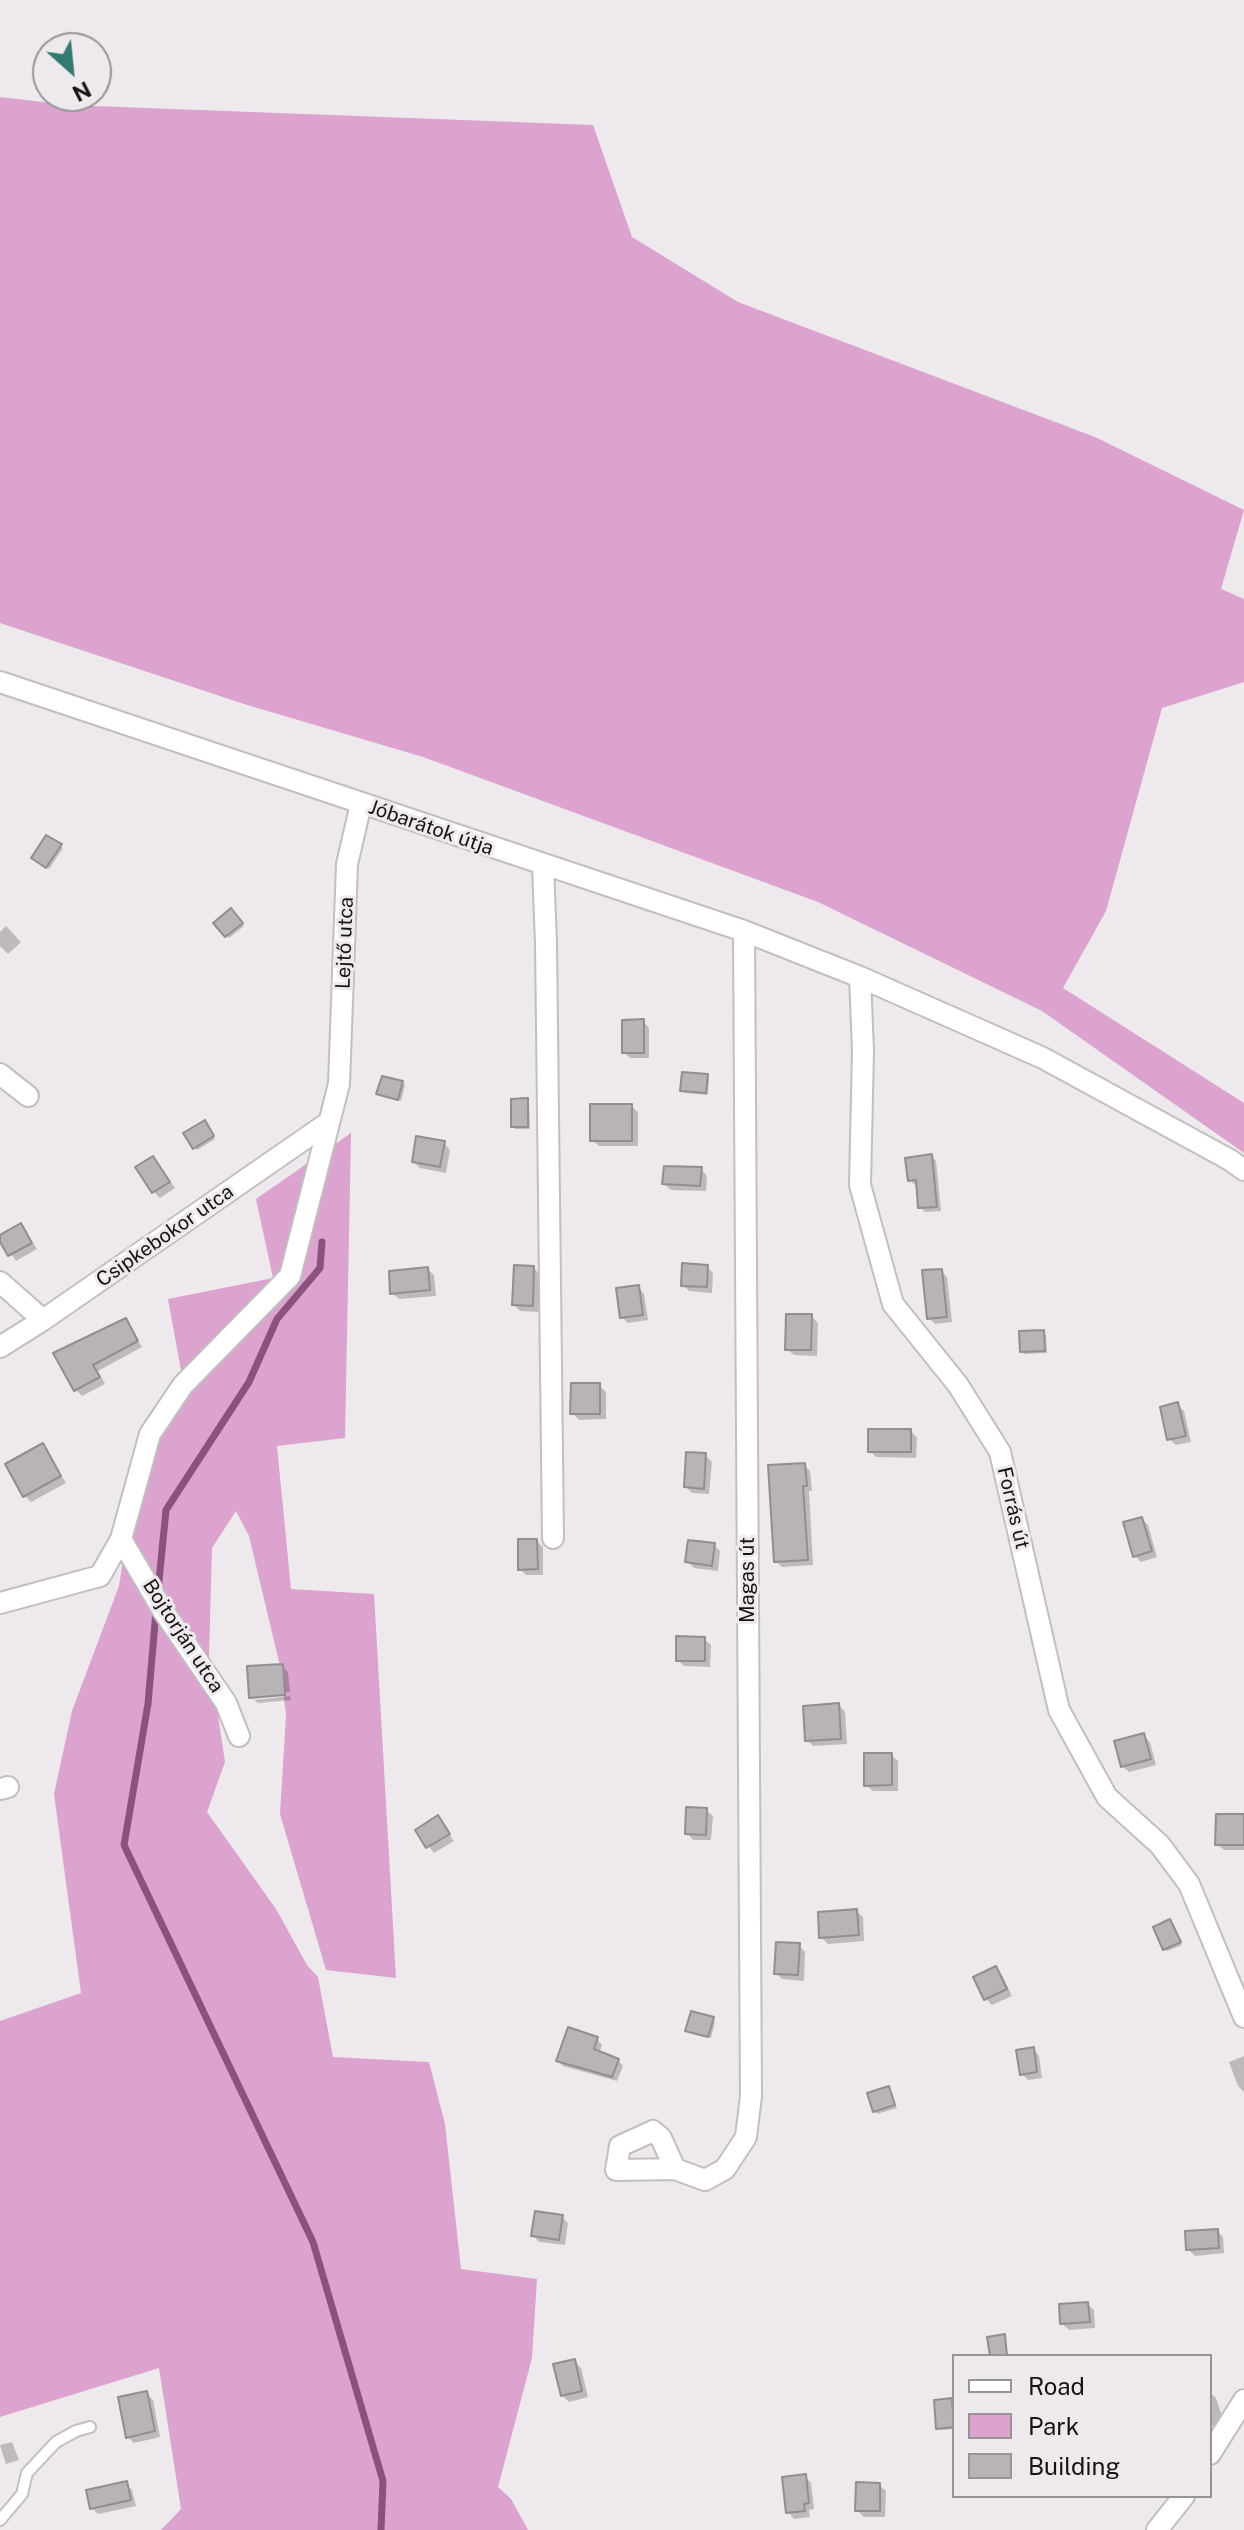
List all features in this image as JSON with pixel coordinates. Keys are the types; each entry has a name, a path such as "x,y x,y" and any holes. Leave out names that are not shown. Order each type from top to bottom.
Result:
{"street":[{"name":"Jóbarátok útja","path":"0,682 744,931 860,977 1043,1058 1244,1170"},
{"name":"Lejtő utca","path":"0,1603 100,1576 121,1539 150,1434 183,1385 290,1276 339,1084 347,864 361,804"},
{"path":"543,865 553,1538"},
{"name":"Magas út","path":"675,2169 705,2180 725,2169 746,2137 751,2096 744,931"},
{"name":"Forrás út","path":"860,977 863,1051 860,1185 893,1304 958,1385 1000,1452 1059,1710 1107,1797 1160,1845 1189,1884 1244,2017"},
{"path":"0,1074 28,1096"},
{"name":"Csipkebokor utca","path":"0,1347 329,1122"},
{"path":"0,1282 43,1320"},
{"name":"Bojtorján utca","path":"121,1539 162,1609 226,1703 239,1736"},
{"path":"1212,2451 1244,2400"},
{"path":"1157,2530 1182,2498"}],"lane":[{"path":"0,2520 22,2494 27,2473 56,2442 90,2427"}],"green space":[{"path":"0,97 32,101 32,112 112,112 112,107 593,125 632,237 738,302 1095,437 1244,510 1221,589 1244,599 1244,682 1162,708 1106,911 1063,988 1244,1103 1244,1153 1042,1011 818,902 423,757 244,704 0,623"},
{"path":"351,1133 345,1438 277,1446 291,1589 374,1594 396,1978 326,1970 280,1814 286,1715 280,1666 249,1536 236,1511 212,1548 209,1656 225,1762 207,1812 276,1909 307,1965 318,1977 333,2057 429,2062 445,2124 461,2269 537,2279 532,2358 498,2487 511,2499 528,2530 161,2530 181,2509 159,2368 0,2417 0,2021 81,1993 54,1794 72,1711 119,1586 140,1451 182,1376 168,1299 273,1278 256,1199"}],"building":[{"path":"46,835 62,844 46,868 31,858"},
{"path":"231,908 243,923 225,937 213,923"},
{"path":"644,1019 644,1053 622,1053 622,1020"},
{"path":"682,1072 708,1074 706,1093 680,1091"},
{"path":"382,1076 403,1081 398,1100 376,1094"},
{"path":"528,1098 528,1127 511,1127 511,1099"},
{"path":"590,1104 632,1104 632,1141 590,1141"},
{"path":"205,1120 214,1136 193,1149 183,1133"},
{"path":"416,1136 445,1141 440,1167 412,1162"},
{"path":"932,1154 937,1207 918,1208 916,1180 908,1181 905,1158"},
{"path":"153,1156 170,1182 152,1193 135,1167"},
{"path":"664,1166 702,1167 700,1186 662,1184"},
{"path":"21,1223 32,1243 8,1256 0,1242 0,1235"},
{"path":"682,1263 708,1265 707,1287 681,1286"},
{"path":"514,1265 534,1266 533,1306 512,1305"},
{"path":"428,1267 430,1290 390,1294 389,1271"},
{"path":"942,1269 947,1317 927,1319 922,1270"},
{"path":"639,1285 643,1315 620,1318 616,1288"},
{"path":"786,1314 812,1314 811,1350 785,1350"},
{"path":"126,1318 138,1341 93,1365 100,1377 74,1391 53,1353"},
{"path":"1044,1330 1045,1351 1020,1352 1019,1331"},
{"path":"571,1383 600,1383 600,1414 570,1414"},
{"path":"1178,1402 1186,1436 1167,1440 1160,1407"},
{"path":"868,1429 911,1429 911,1452 868,1452"},
{"path":"43,1443 61,1476 23,1497 5,1464"},
{"path":"686,1452 706,1453 704,1489 684,1487"},
{"path":"805,1463 807,1486 803,1486 808,1560 774,1562 768,1465"},
{"path":"1142,1517 1152,1551 1133,1557 1123,1522"},
{"path":"518,1539 537,1539 538,1569 518,1570"},
{"path":"688,1540 715,1543 712,1566 685,1562"},
{"path":"676,1636 705,1637 705,1661 676,1661"},
{"path":"283,1664 285,1695 249,1698 247,1666"},
{"path":"839,1703 841,1739 805,1741 803,1706"},
{"path":"1144,1733 1151,1759 1121,1767 1114,1741"},
{"path":"864,1753 892,1753 892,1785 864,1786"},
{"path":"686,1807 707,1808 706,1835 685,1834"},
{"path":"1216,1814 1244,1814 1244,1845 1215,1845"},
{"path":"438,1815 450,1834 426,1848 415,1830"},
{"path":"857,1909 859,1935 819,1938 818,1912"},
{"path":"1170,1919 1181,1942 1163,1950 1153,1927"},
{"path":"776,1942 800,1943 798,1975 774,1974"},
{"path":"996,1966 1007,1989 984,2000 973,1977"},
{"path":"691,2011 714,2017 708,2037 685,2031"},
{"path":"568,2027 598,2037 594,2049 619,2059 612,2077 556,2061"},
{"path":"1034,2047 1037,2072 1020,2075 1016,2050"},
{"path":"889,2086 895,2105 873,2112 867,2093"},
{"path":"535,2211 563,2215 559,2240 531,2236"},
{"path":"1218,2229 1219,2248 1186,2250 1185,2231"},
{"path":"1088,2302 1090,2322 1060,2324 1059,2304"},
{"path":"1005,2334 1007,2354 990,2354 987,2337"},
{"path":"575,2359 582,2391 561,2396 553,2364"},
{"path":"147,2391 155,2431 126,2438 118,2397"},
{"path":"952,2398 952,2427 936,2429 934,2400"},
{"path":"806,2474 809,2503 804,2504 805,2511 786,2513 782,2477"},
{"path":"127,2481 131,2500 90,2509 86,2490"},
{"path":"856,2482 880,2483 880,2511 855,2511"}],"waterway":[{"path":"158,1591 166,1510 249,1382 277,1319 320,1268 322,1242"},
{"path":"156,1611 148,1704 124,1845 313,2242 383,2481 381,2530"}]}
